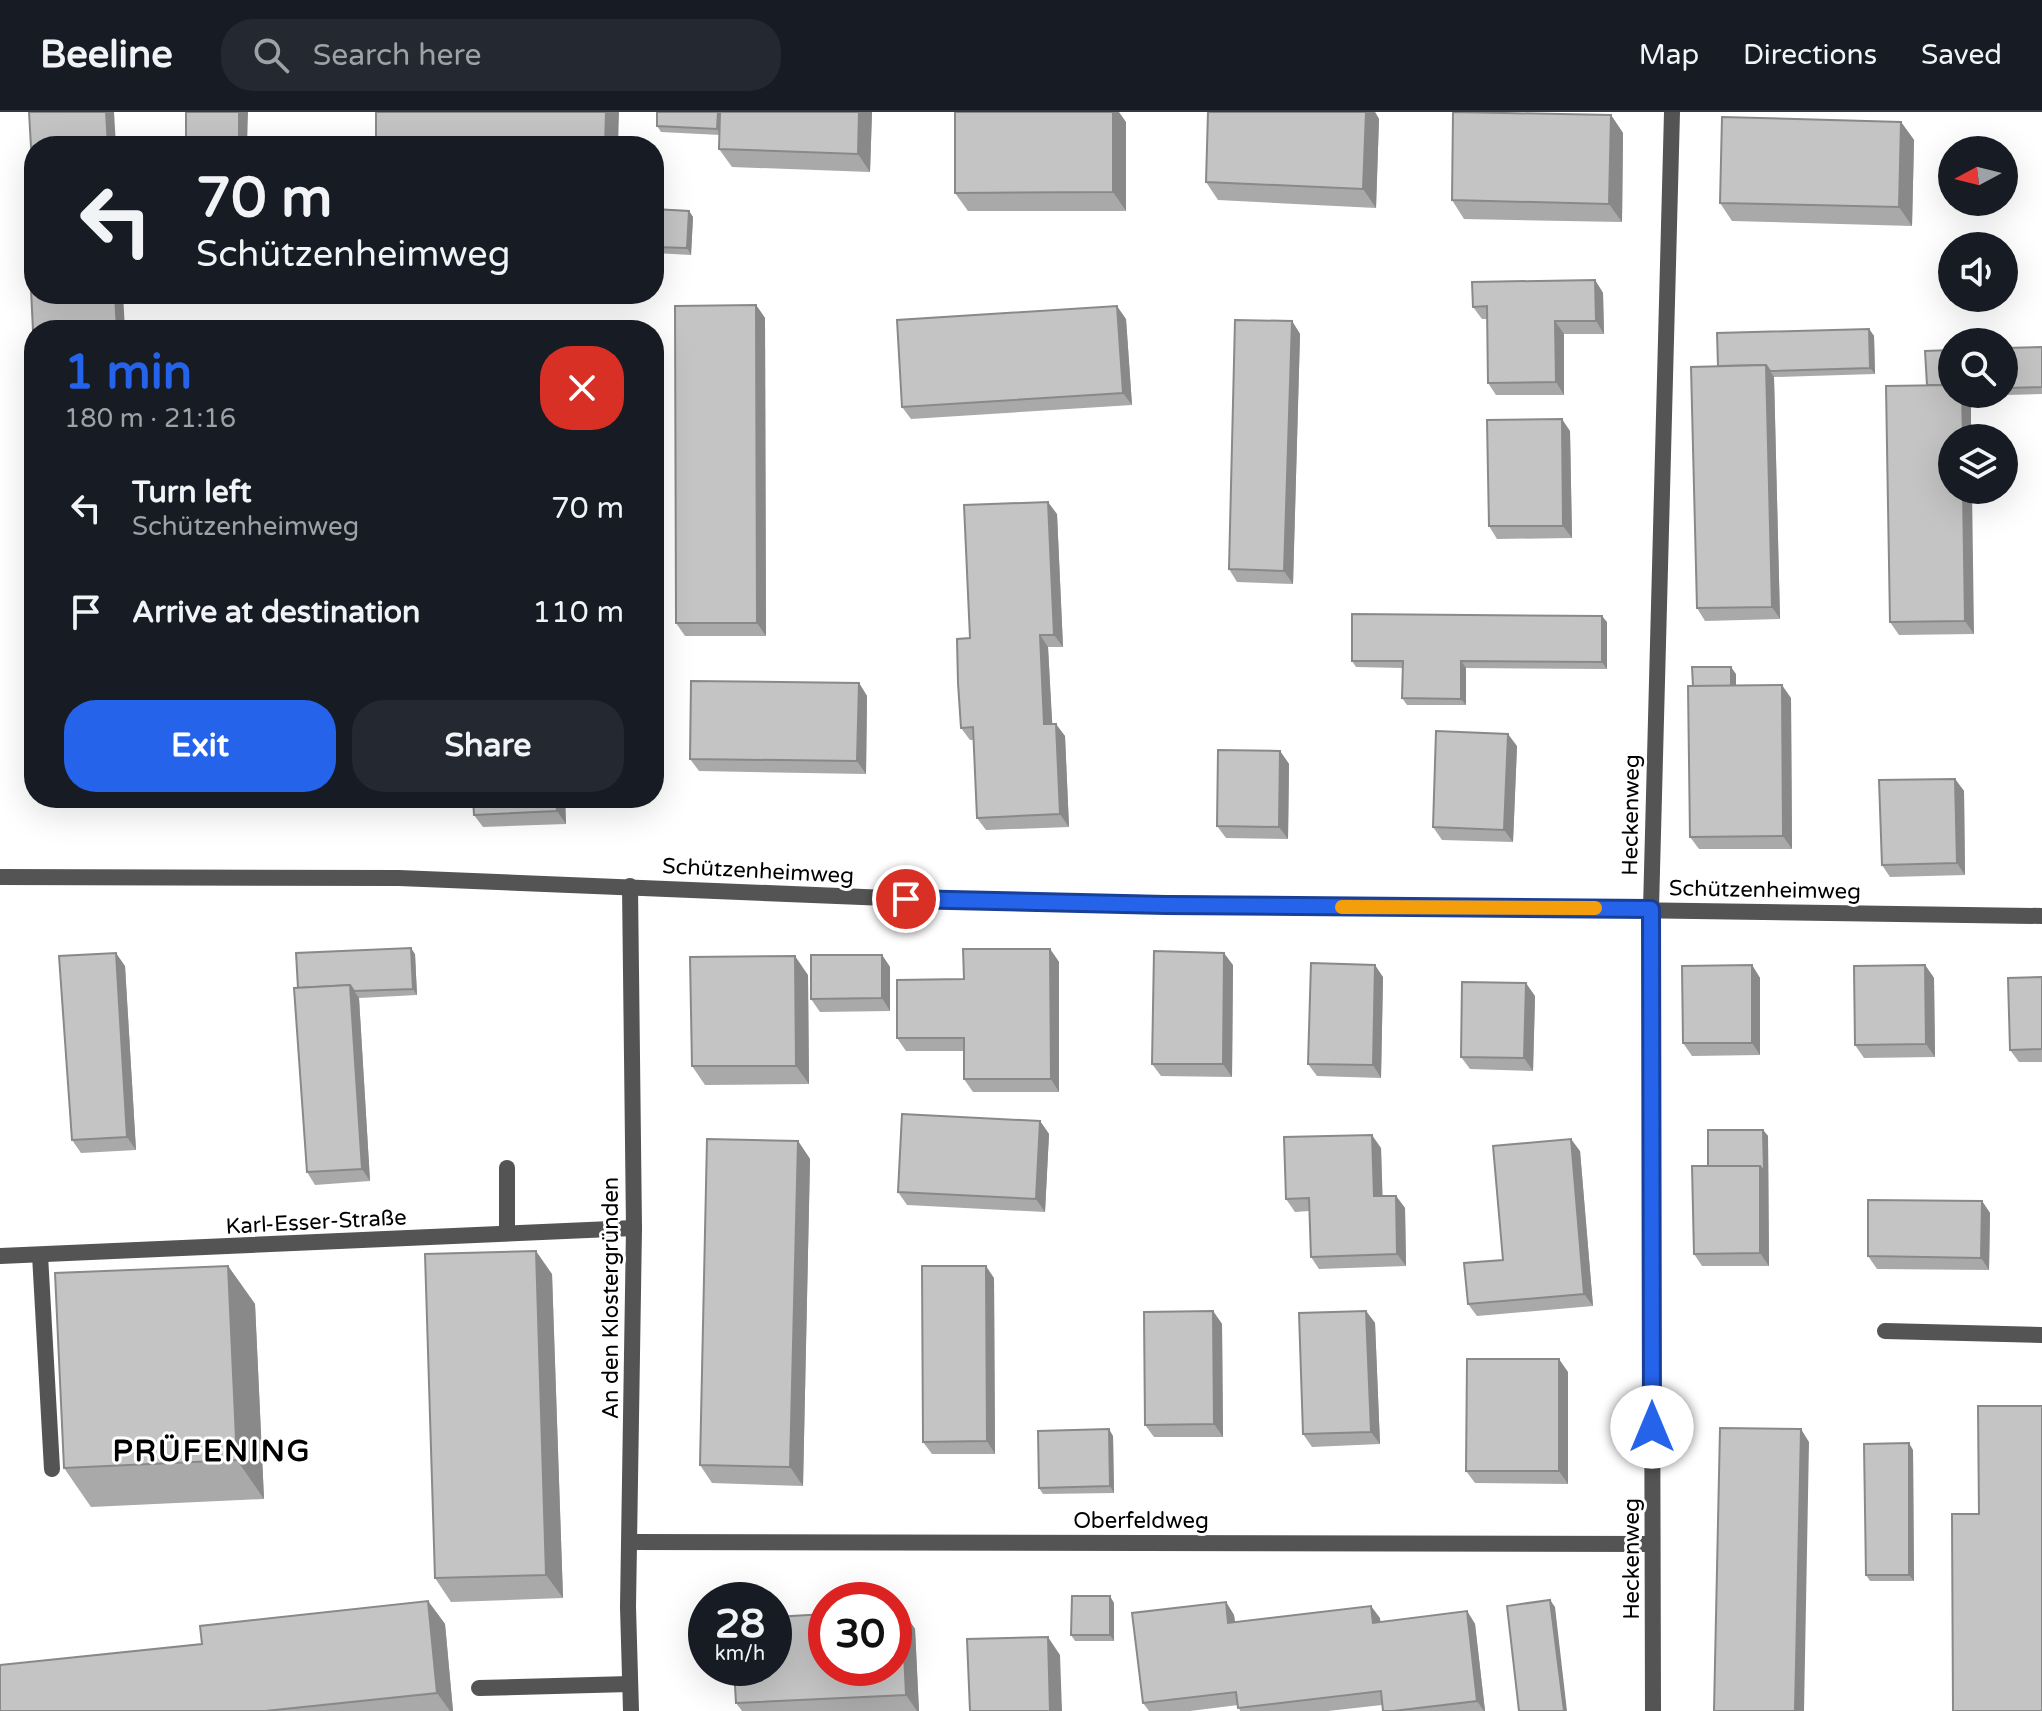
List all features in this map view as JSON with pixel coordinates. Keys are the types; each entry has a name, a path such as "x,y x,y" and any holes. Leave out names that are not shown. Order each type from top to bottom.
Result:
{"street":[{"name":"Heckenweg","path":"1653,1711 1651,909 1672,112"},
{"name":"Schützenheimweg","path":"0,877 399,878 982,901 2042,916"},
{"name":"An den Klostergründen","path":"630,886 634,1228 631,1711"},
{"path":"507,1168 507,1233"},
{"name":"Karl-Esser-Straße","path":"0,1256 634,1228"},
{"path":"40,1255 52,1469"},
{"path":"1885,1331 2042,1335"},
{"name":"Oberfeldweg","path":"630,1542 1652,1544"},
{"path":"479,1688 630,1684"}],"building":[{"path":"29,112 106,112 107,136 30,136"},
{"path":"186,112 239,112 239,136 186,136"},
{"path":"376,112 606,112 605,136 376,136"},
{"path":"657,112 718,112 717,129 657,126"},
{"path":"720,112 859,112 858,154 719,149"},
{"path":"955,112 1113,112 1113,192 955,193"},
{"path":"1208,112 1366,112 1363,189 1206,182"},
{"path":"1453,112 1611,115 1609,204 1452,200"},
{"path":"1722,117 1901,122 1899,207 1720,203"},
{"path":"664,210 689,211 687,248 664,247"},
{"path":"1595,280 1596,321 1555,321 1556,382 1488,383 1487,306 1473,307 1472,282"},
{"path":"32,304 116,304 116,320 32,320"},
{"path":"756,305 757,623 676,623 675,306"},
{"path":"1117,306 1123,393 902,407 897,320"},
{"path":"1235,320 1292,321 1284,571 1229,569"},
{"path":"1869,329 1870,368 1770,371 1766,365 1718,366 1717,333"},
{"path":"2042,347 2042,387 2018,388 2018,348"},
{"path":"1925,351 1938,351 1938,385 1927,385"},
{"path":"1766,365 1772,607 1697,608 1691,367"},
{"path":"1938,385 1938,408 1962,408 1963,424 1938,424 1938,504 1963,504 1965,621 1890,622 1886,386"},
{"path":"1562,419 1563,526 1489,526 1487,420"},
{"path":"1048,502 1054,635 1040,635 1044,724 1056,724 1060,814 977,818 973,727 961,728 958,683 957,639 970,638 964,505"},
{"path":"1352,614 1602,616 1602,662 1461,661 1461,699 1402,698 1403,661 1352,661"},
{"path":"1692,667 1731,667 1731,686 1693,686"},
{"path":"691,681 859,683 857,761 690,759"},
{"path":"1782,685 1783,836 1690,837 1688,686"},
{"path":"1436,731 1508,734 1504,830 1433,827"},
{"path":"1218,750 1280,751 1279,827 1217,826"},
{"path":"1955,779 1957,863 1882,865 1879,780"},
{"path":"474,808 557,808 557,811 474,815"},
{"path":"411,948 413,989 354,991 350,985 298,988 296,953"},
{"path":"963,949 1050,949 1051,1079 964,1079 964,1038 897,1038 897,980 964,979"},
{"path":"1154,951 1224,953 1223,1064 1152,1064"},
{"path":"116,953 127,1137 72,1140 59,956"},
{"path":"811,955 882,955 882,998 811,999"},
{"path":"795,956 796,1066 692,1066 690,957"},
{"path":"1311,963 1375,965 1373,1065 1308,1064"},
{"path":"1752,965 1752,1043 1683,1043 1682,966"},
{"path":"1925,965 1926,1044 1855,1045 1854,966"},
{"path":"2042,977 2042,1049 2010,1050 2008,978"},
{"path":"1462,982 1526,983 1524,1058 1461,1057"},
{"path":"350,985 362,1169 307,1172 294,988"},
{"path":"902,1114 1040,1121 1036,1199 898,1192"},
{"path":"1708,1130 1763,1130 1764,1172 1760,1166 1708,1166"},
{"path":"1372,1135 1374,1196 1396,1196 1397,1254 1311,1257 1309,1198 1286,1199 1284,1137"},
{"path":"707,1139 798,1141 790,1467 700,1465"},
{"path":"1571,1139 1584,1294 1468,1304 1464,1263 1503,1260 1493,1146"},
{"path":"1692,1166 1760,1166 1760,1253 1694,1254"},
{"path":"1868,1200 1982,1201 1981,1258 1868,1256"},
{"path":"536,1251 546,1575 435,1578 425,1254"},
{"path":"228,1266 237,1460 64,1468 55,1273"},
{"path":"922,1266 986,1266 987,1441 923,1442"},
{"path":"1213,1311 1214,1424 1145,1425 1144,1312"},
{"path":"1366,1311 1371,1432 1303,1434 1299,1313"},
{"path":"1467,1359 1559,1359 1559,1471 1466,1471"},
{"path":"1978,1406 2042,1406 2042,1711 1953,1711 1952,1514 1979,1514"},
{"path":"1720,1428 1801,1429 1795,1711 1714,1711"},
{"path":"1109,1429 1110,1486 1039,1488 1038,1431"},
{"path":"1909,1443 1909,1575 1866,1575 1864,1444"},
{"path":"1072,1596 1110,1596 1110,1635 1071,1635"},
{"path":"1550,1600 1564,1711 1519,1711 1507,1606"},
{"path":"428,1601 437,1693 265,1711 0,1711 0,1665 202,1644 200,1626"},
{"path":"1226,1602 1228,1623 1371,1606 1373,1623 1467,1611 1477,1701 1383,1711 1381,1691 1238,1708 1236,1692 1143,1703 1132,1613"},
{"path":"808,1615 808,1686 906,1686 906,1695 736,1703 735,1686 792,1686 792,1616"},
{"path":"1048,1637 1050,1711 970,1711 967,1639"}],"slow traffic":[{"path":"1342,907 1595,908"}],"district":[{"name":"PRÜFENING","path":"212,1451"}],"route":[{"path":"906,899 1166,905 1651,909 1652,1427"}]}
